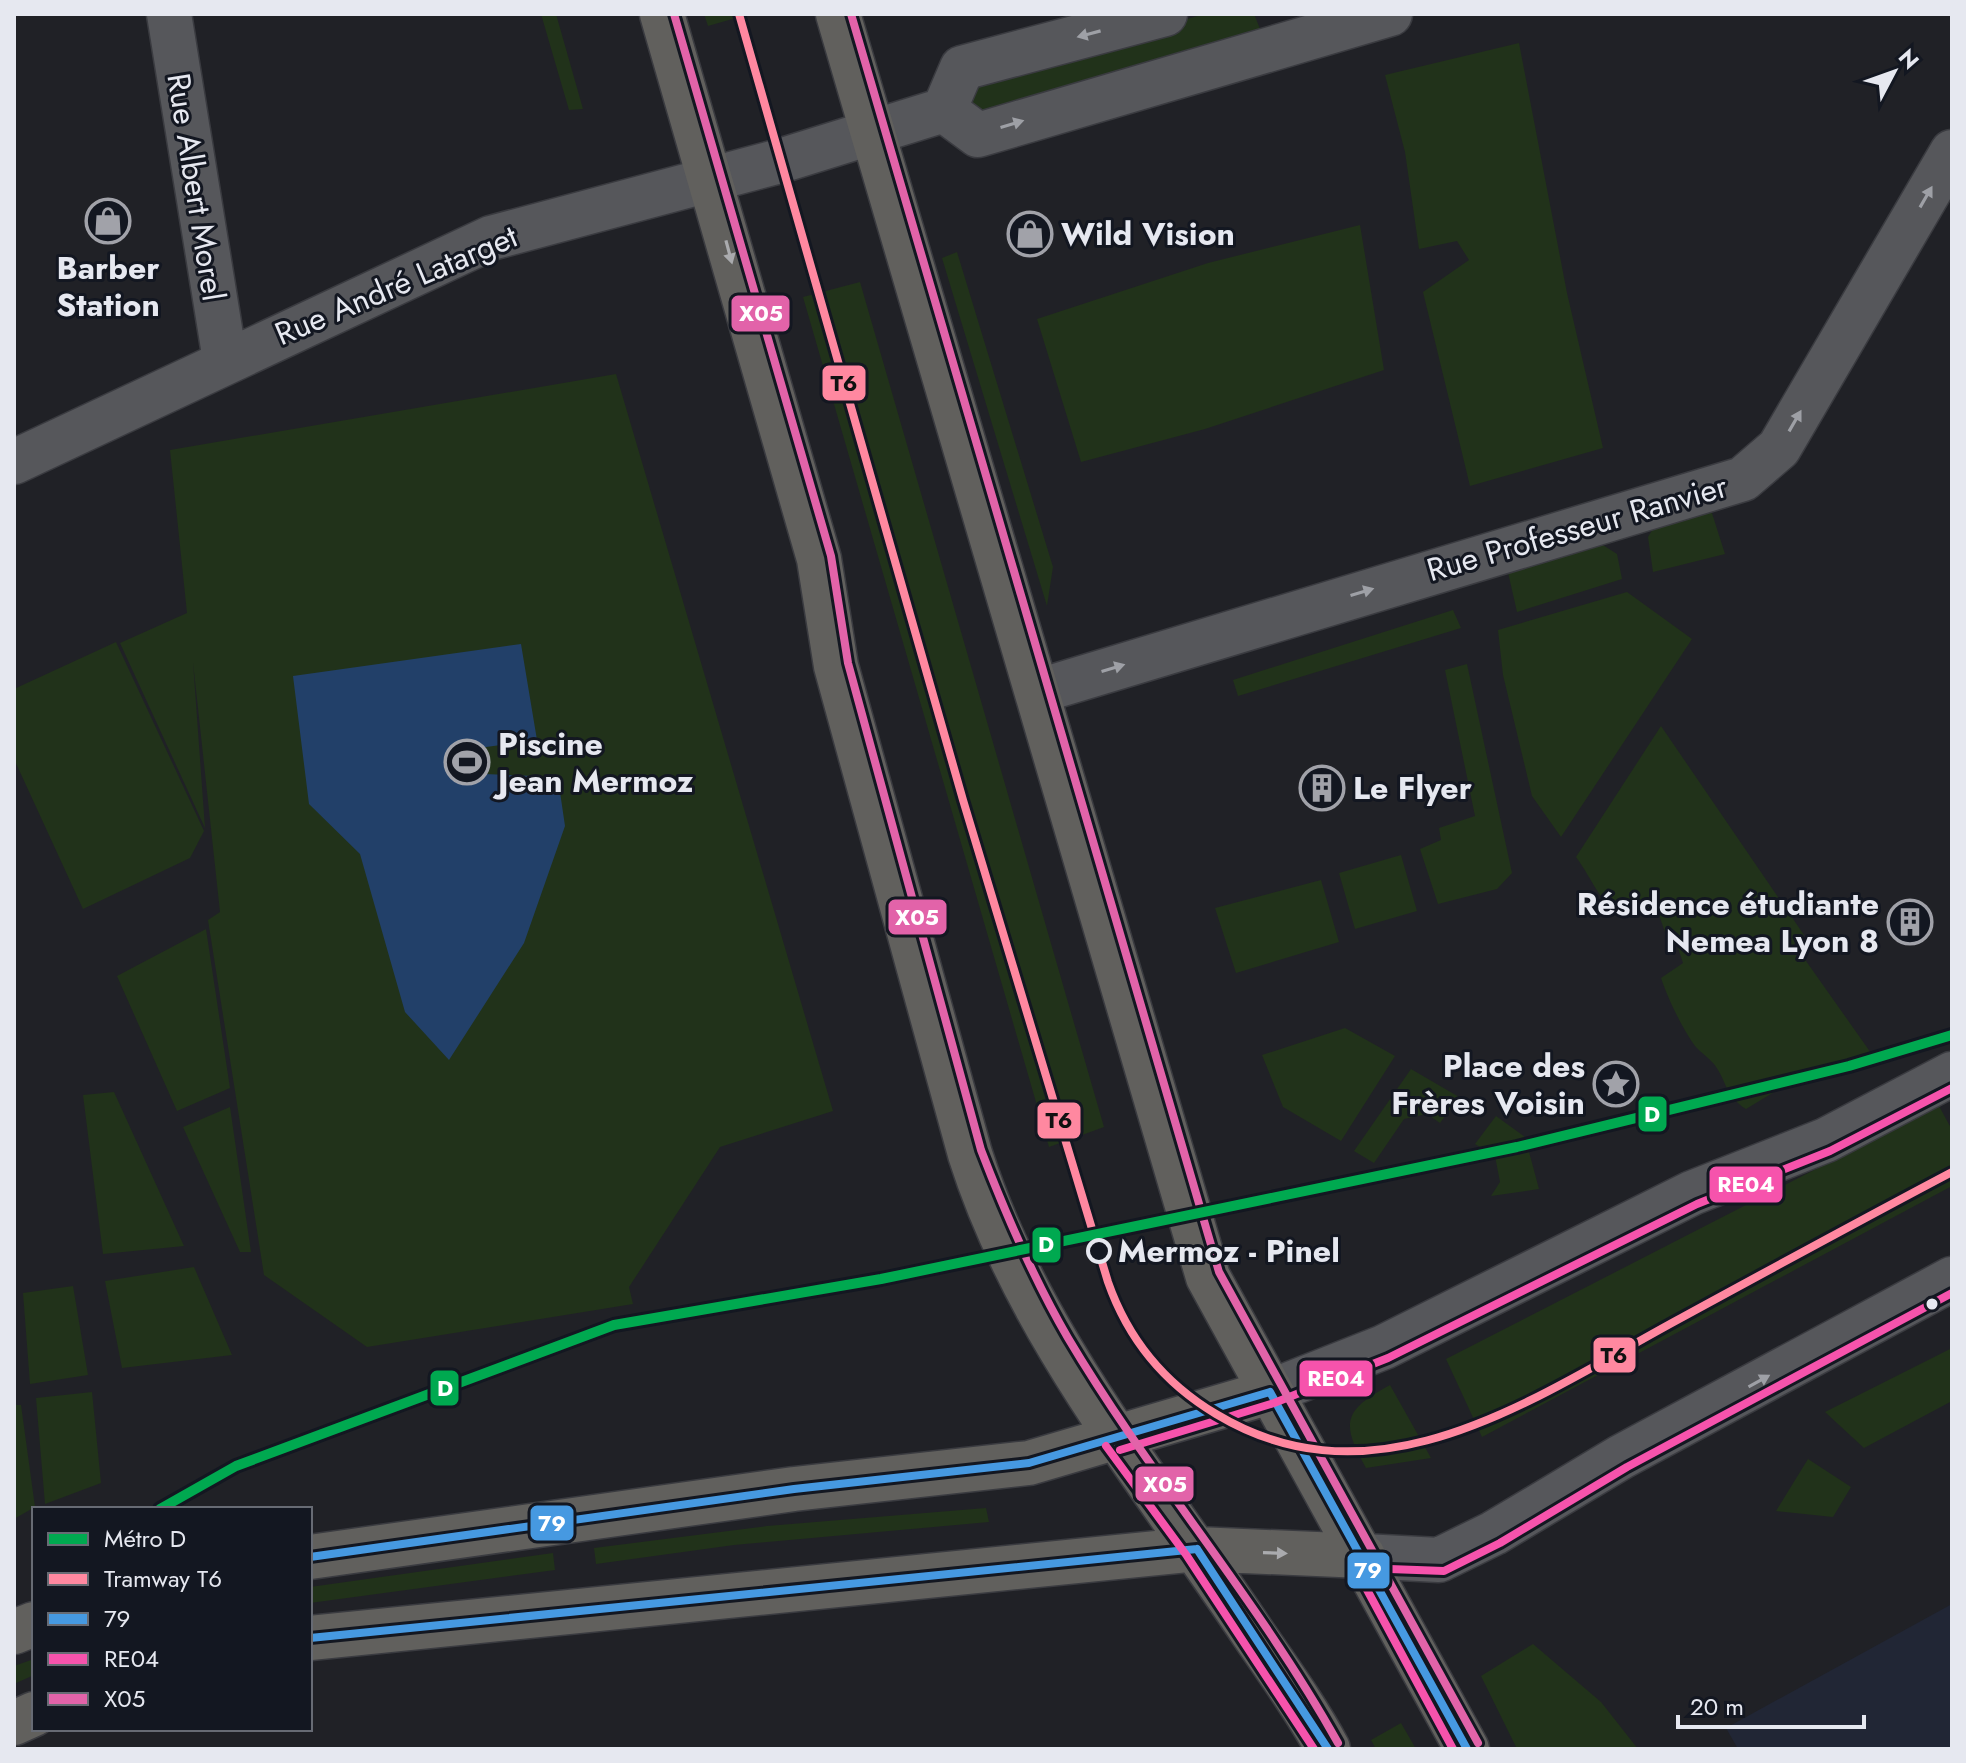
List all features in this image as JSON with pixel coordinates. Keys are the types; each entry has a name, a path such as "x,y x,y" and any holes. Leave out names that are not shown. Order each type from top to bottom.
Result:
{"main road":[{"path":"662,14 819,559 836,666 973,1165 991,1216 1046,1327 1116,1439 1197,1549 1328,1749"},
{"path":"838,14 1039,691 1208,1277 1467,1749"},
{"path":"312,1557 794,1489 1002,1467 1116,1439 1270,1392"},
{"path":"312,1638 1197,1549 1363,1556"}],"street":[{"name":"Rue Albert Morel","path":"169,14 225,360"},
{"path":"1165,14 962,68 944,110 978,135 1346,20 1390,14"},
{"name":"Rue André Latarget","path":"14,462 225,360 491,238 708,177 780,161 944,110"},
{"name":"Rue Professeur Ranvier","path":"1039,691 1743,479 1779,448 1952,152"},
{"path":"1270,1392 1384,1347 1692,1193 1826,1140 1952,1074"},
{"path":"1363,1556 1439,1560 1494,1533 1634,1449 1952,1279"}],"shaded area":[{"path":"1952,1604 1952,1749 1738,1749 1726,1728"}],"green space":[{"path":"541,14 556,14 583,109 569,110"},
{"path":"704,14 750,14 708,26"},
{"path":"1204,14 1254,14 1263,36 963,121 955,88"},
{"path":"1519,43 1567,293 1603,448 1470,486 1423,292 1469,260 1457,241 1419,249 1405,152 1385,75"},
{"path":"1360,225 1384,370 1205,429 1081,462 1037,319 1208,263"},
{"path":"957,252 1053,567 1047,606 942,258"},
{"path":"860,282 1104,1127 1049,1147 803,297"},
{"name":"Piscine Jean Mermoz","path":"616,374 833,1111 720,1147 629,1287 633,1304 367,1347 264,1275 208,920 220,912 193,662 205,828 120,643 187,613 170,450"},
{"path":"1710,507 1725,554 1653,572 1648,537 1657,522"},
{"path":"1595,540 1617,554 1622,579 1517,612 1507,568"},
{"path":"1627,592 1692,639 1561,837 1532,796 1503,675 1498,630"},
{"path":"1453,610 1461,628 1238,696 1233,680"},
{"path":"116,642 204,831 190,858 83,909 14,759 14,689"},
{"path":"1467,664 1512,873 1497,889 1438,904 1420,849 1441,840 1439,828 1475,816 1445,670"},
{"path":"1661,726 1804,935 1794,944 1871,1053 1799,1077 1746,1109 1730,1094 1714,1064 1695,1046 1671,1004 1661,978 1683,963 1674,936 1667,938 1658,912 1620,918 1601,896 1576,857"},
{"path":"1401,855 1417,911 1355,929 1339,873"},
{"path":"1321,880 1339,942 1236,973 1215,908"},
{"path":"206,929 230,1088 177,1111 117,976"},
{"path":"1345,1028 1395,1056 1341,1141 1283,1107 1262,1055"},
{"path":"1411,1069 1459,1097 1440,1123 1427,1114 1404,1119 1374,1163 1354,1151"},
{"path":"114,1092 184,1246 103,1254 83,1095"},
{"path":"1939,1106 1952,1130 1952,1186 1482,1437 1446,1359"},
{"path":"230,1107 251,1252 240,1252 183,1127"},
{"path":"1496,1116 1525,1137 1539,1189 1491,1196 1500,1182 1495,1156 1475,1144"},
{"path":"194,1267 232,1355 122,1368 105,1281"},
{"path":"73,1286 88,1375 30,1384 23,1293"},
{"path":"1952,1348 1952,1401 1864,1448 1825,1412"},
{"path":"1390,1385 1431,1458 1366,1468 1352,1439 1351,1419 1363,1402"},
{"path":"92,1392 101,1483 45,1504 36,1398"},
{"path":"14,1405 21,1405 35,1507 14,1519"},
{"path":"1808,1459 1851,1487 1833,1517 1776,1511"},
{"path":"986,1508 989,1522 734,1545 596,1564 594,1548 767,1526"},
{"path":"553,1553 555,1570 312,1603 312,1587"},
{"path":"1533,1644 1601,1702 1638,1749 1517,1749 1481,1676"},
{"path":"32,1660 32,1676 14,1684 14,1666"},
{"path":"1401,1723 1416,1749 1376,1749 1371,1740"}],"water":[{"path":"521,644 537,740 464,750 463,746 455,747 458,773 533,776 560,792 565,826 524,943 449,1060 405,1012 360,854 309,804 293,676"}],"metro line":[{"name":"D","path":"164,1507 236,1466 614,1325 881,1279 1517,1147 1849,1066 1952,1035"}],"tram line":[{"name":"T6","path":"739,14 963,800 1108,1282 1137,1341 1164,1374 1216,1414 1277,1441 1337,1451 1397,1447 1456,1432 1514,1408 1571,1379 1952,1172"}],"transit line":[{"name":"X05","path":"674,14 831,556 848,663 981,1150 1021,1246 1068,1338 1134,1440 1240,1589 1338,1743"},
{"name":"X05","path":"851,14 1219,1272 1478,1743"},
{"name":"RE04","path":"1120,1450 1274,1403 1388,1358 1697,1204 1830,1151 1952,1088"},
{"name":"RE04","path":"1362,1568 1444,1571 1500,1543 1627,1467 1952,1293"},
{"name":"79","path":"1270,1392 1467,1749"},
{"name":"79","path":"312,1557 794,1489 1029,1463 1270,1392"},
{"name":"RE04","path":"1106,1446 1187,1556 1314,1749"},
{"name":"79","path":"1197,1549 1328,1749"},
{"name":"79","path":"312,1638 1197,1549"},
{"name":"RE04","path":"1352,1562 1453,1749"}],"place":[{"name":"Barber Station","path":"108,221"},
{"name":"Wild Vision","path":"1030,234"},
{"name":"Piscine Jean Mermoz","path":"467,762"},
{"name":"Le Flyer","path":"1322,788"},
{"name":"Résidence étudiante Nemea Lyon 8","path":"1910,922"},
{"name":"Place des Frères Voisin","path":"1616,1084"},
{"name":"Mermoz - Pinel","path":"1099,1251"}]}
